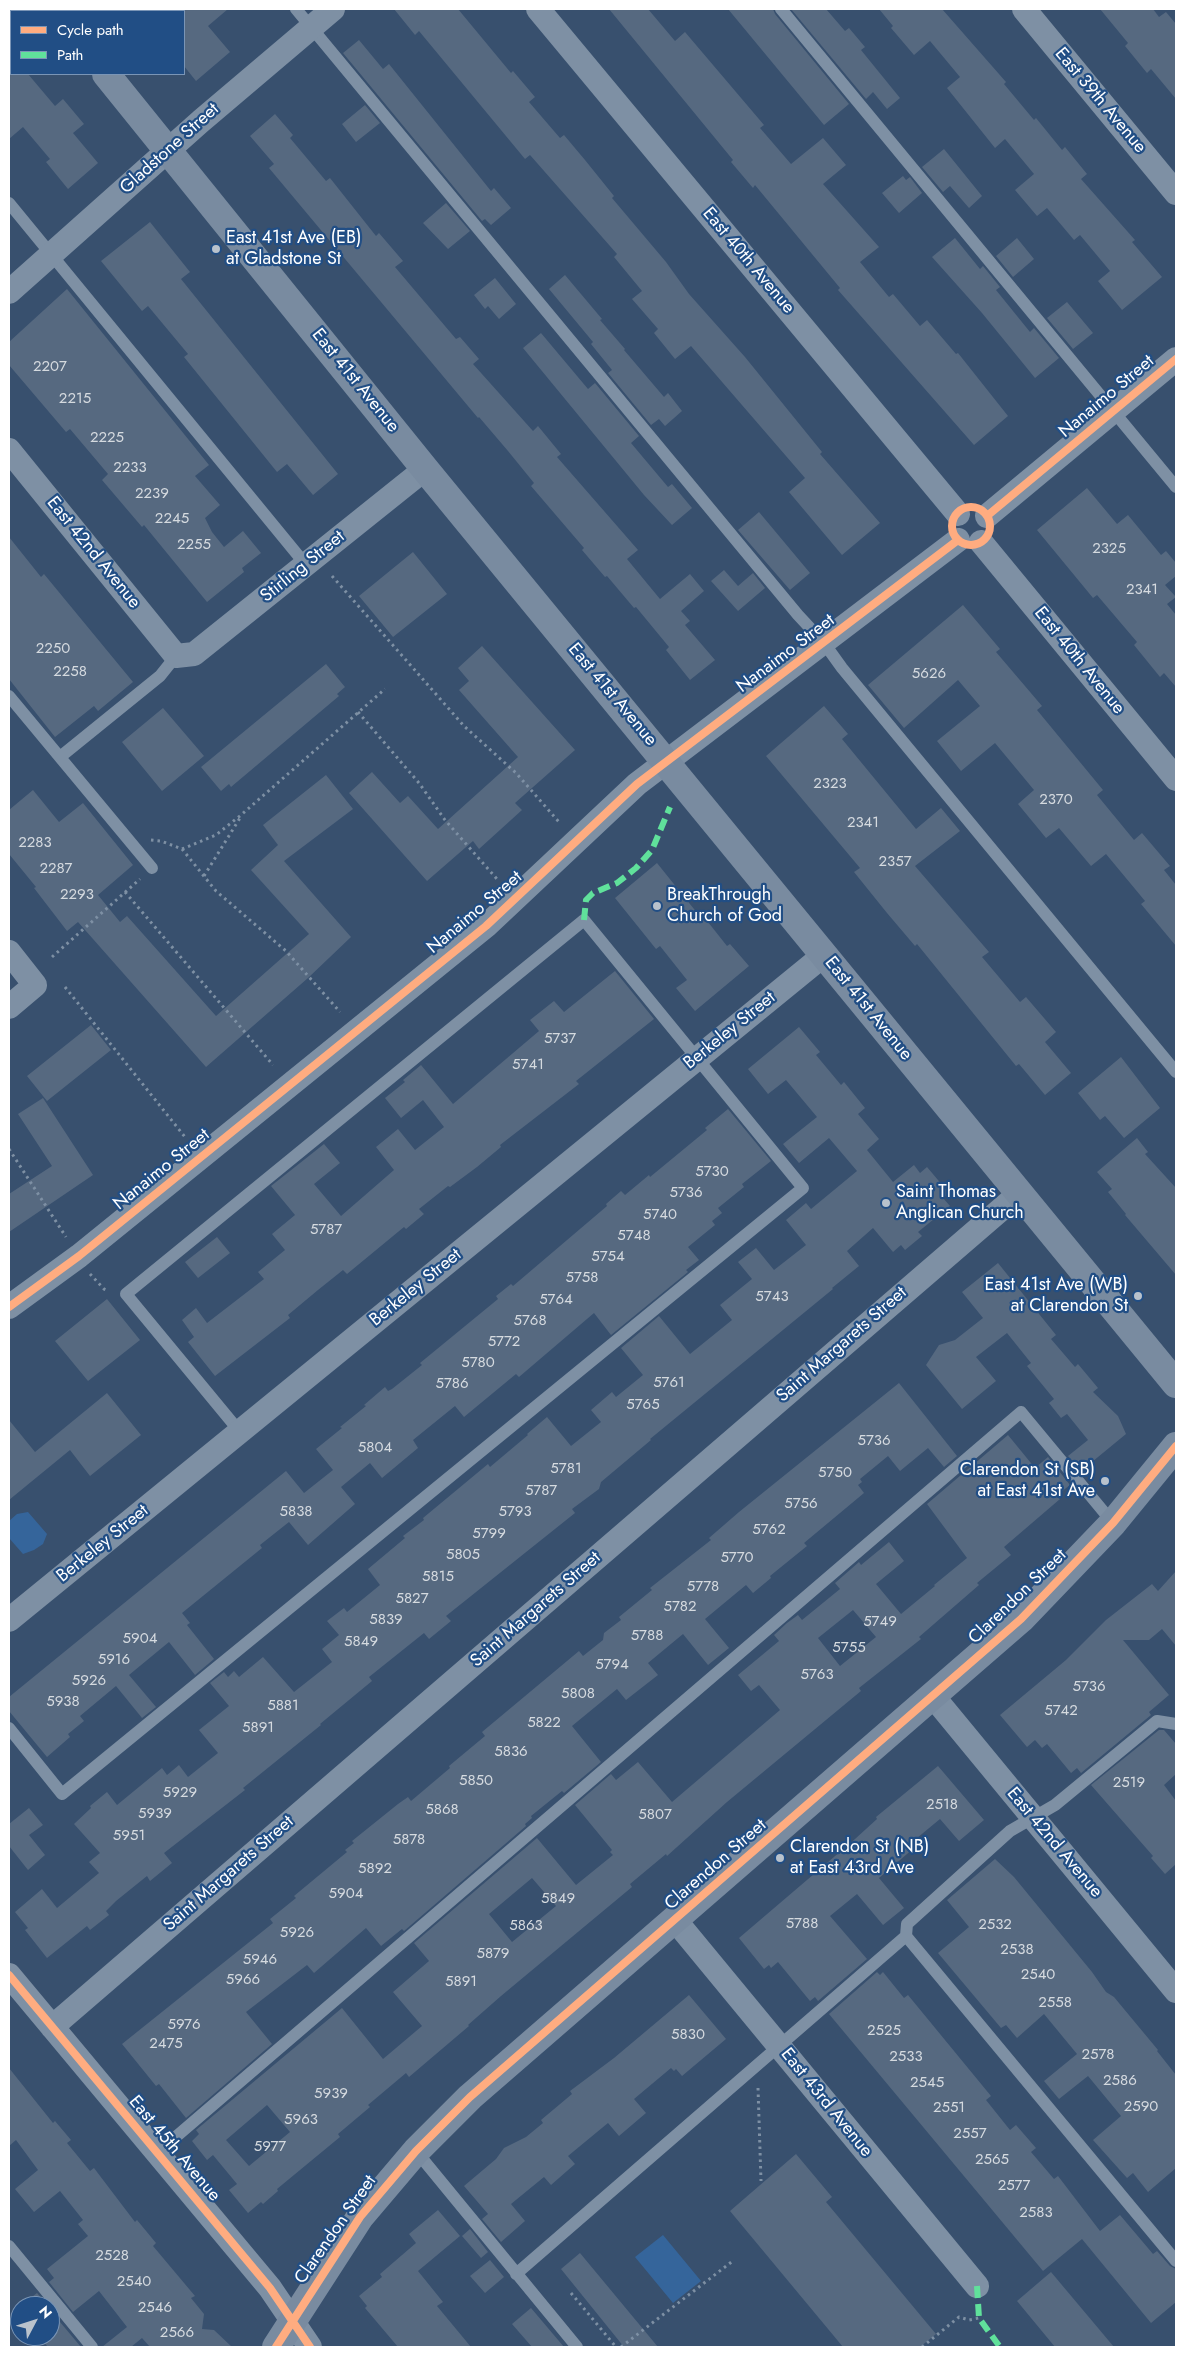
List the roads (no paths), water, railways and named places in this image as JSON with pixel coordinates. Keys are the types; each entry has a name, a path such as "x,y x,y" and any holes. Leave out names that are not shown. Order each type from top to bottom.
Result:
{"main road":[{"name":"East 41st Avenue","path":"107,75 425,468 1176,1384"},
{"name":"Clarendon Street","path":"276,2347 360,2217 416,2151 470,2097 1021,1619 1113,1523 1176,1446"}],"street":[{"name":"Gladstone Street","path":"9,292 169,150 333,9"},
{"name":"East 40th Avenue","path":"538,9 958,514"},
{"name":"East 39th Avenue","path":"1024,9 1176,193"},
{"name":"Nanaimo Street","path":"987,516 1176,359"},
{"name":"East 42nd Avenue","path":"9,450 176,656"},
{"name":"Stirling Street","path":"176,656 194,654 425,468"},
{"path":"973,508 987,516 990,527 986,538 970,541 952,524 958,514 973,508"},
{"name":"East 40th Avenue","path":"970,541 1176,779"},
{"name":"Nanaimo Street","path":"9,1306 79,1256 486,926 637,784 824,643 970,541"},
{"path":"9,952 35,985 9,1007"},
{"name":"Berkeley Street","path":"9,1620 824,955"},
{"name":"Saint Margarets Street","path":"52,2026 1020,1193"},
{"name":"East 42nd Avenue","path":"932,1695 1176,1991"},
{"name":"East 43rd Avenue","path":"675,1920 771,2053 977,2286"},
{"name":"East 45th Avenue","path":"9,1975 270,2288 310,2347"}],"lane":[{"path":"296,9 785,600 824,643 842,668 1176,1072"},
{"path":"781,9 1176,487"},
{"path":"9,203 306,565"},
{"path":"60,757 160,676 176,656"},
{"path":"9,696 152,868"},
{"path":"9,1728 62,1794 803,1188 584,920 126,1294 240,1432"},
{"path":"157,2153 1021,1412 1113,1523"},
{"path":"516,2274 906,1936 907,1924 1010,1831 1055,1805 1157,1722 1176,1724"},
{"path":"906,1936 1176,2261"},
{"path":"416,2151 577,2347"},
{"path":"9,2246 92,2347"}],"place":[{"name":"East 41st Ave (EB) at Gladstone St","path":"216,249"},
{"name":"BreakThrough Church of God","path":"657,906"},
{"name":"Saint Thomas Anglican Church","path":"886,1203"},
{"name":"East 41st Ave (WB) at Clarendon St","path":"1138,1296"},
{"name":"Clarendon St (SB) at East 41st Ave","path":"1105,1481"},
{"name":"Clarendon St (NB) at East 43rd Ave","path":"780,1858"}]}
